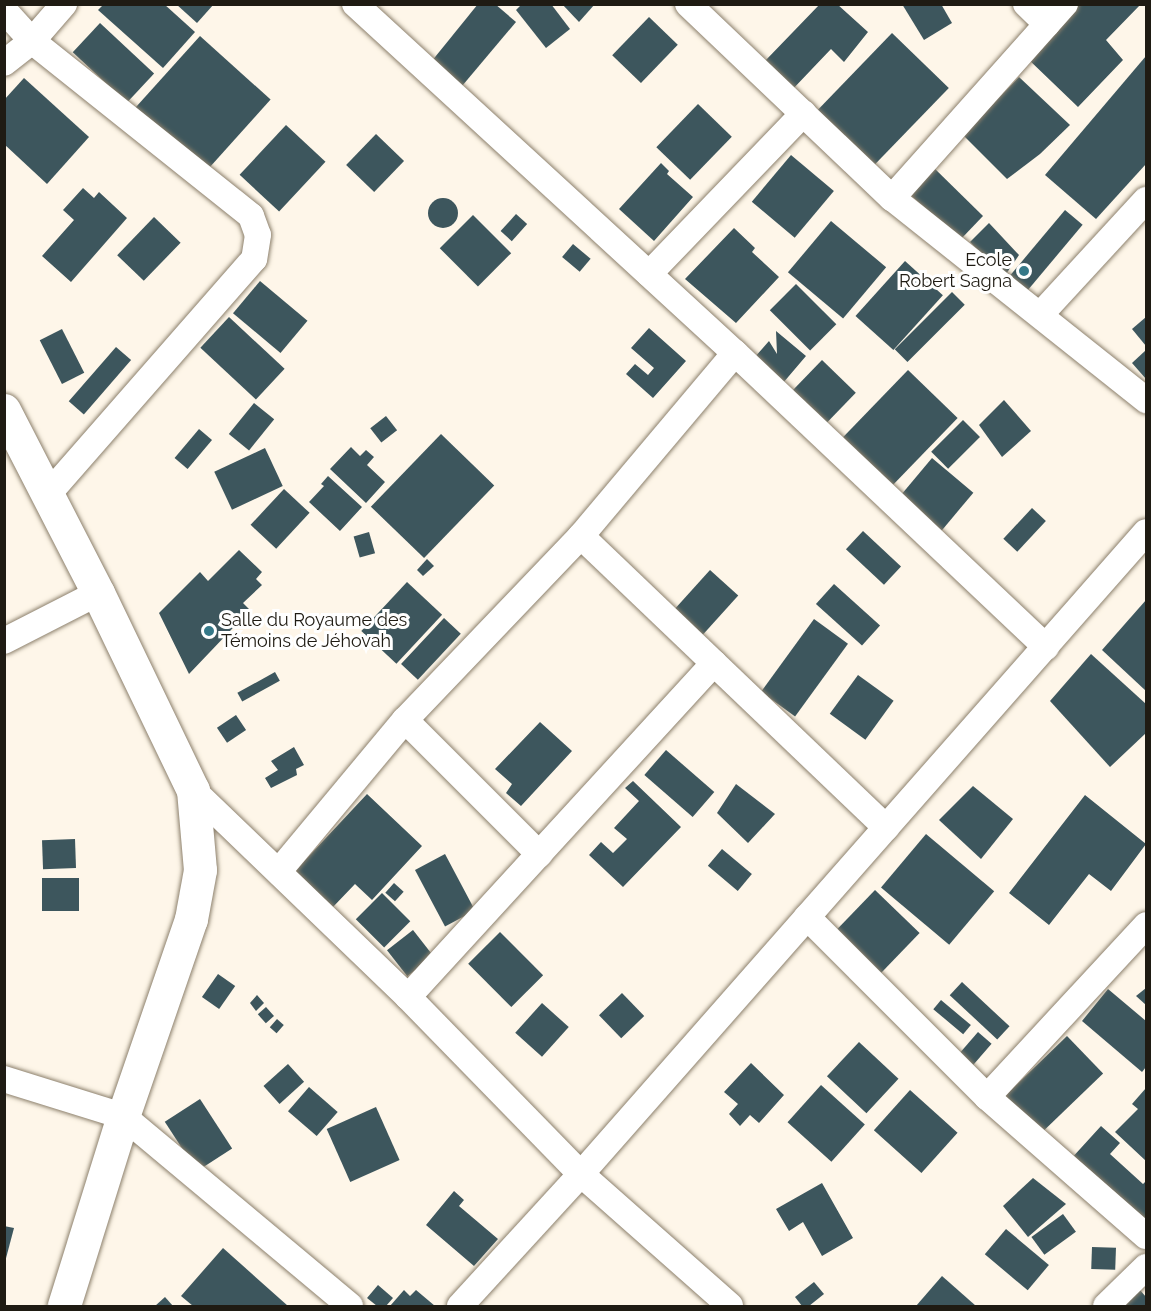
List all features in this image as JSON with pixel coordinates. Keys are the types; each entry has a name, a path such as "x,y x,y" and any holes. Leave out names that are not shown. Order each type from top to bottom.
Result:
{"main road":[{"path":"4,410 98,593 193,790 200,870 191,919 123,1116 64,1306"}],"street":[{"path":"4,63 32,41 64,4"},
{"path":"354,4 735,353 1046,647"},
{"path":"687,4 892,198 1041,314 1146,400"},
{"path":"1026,4 1047,24"},
{"path":"892,198 1065,4"},
{"path":"4,10 32,41 251,216 258,235 254,259 48,494"},
{"path":"649,274 804,113"},
{"path":"1041,314 1146,200"},
{"path":"279,871 405,720 581,536 735,353"},
{"path":"460,1306 581,1174 1146,532"},
{"path":"581,536 886,827"},
{"path":"4,641 98,593"},
{"path":"408,996 714,663"},
{"path":"405,720 539,854"},
{"path":"193,790 408,996 581,1174 730,1306"},
{"path":"807,917 987,1096 1146,1236"},
{"path":"987,1096 1146,925"},
{"path":"4,1079 123,1116 350,1306"},
{"path":"1106,1306 1146,1267"}],"building":[{"path":"104,4 164,4 195,32 163,68 98,10"},
{"path":"176,4 214,4 197,23"},
{"path":"478,4 495,4 516,22 457,92 427,67"},
{"path":"522,4 551,4 570,29 546,48 516,10"},
{"path":"562,4 595,4 579,22"},
{"path":"820,4 837,4 868,32 844,62 831,49 791,91 765,61"},
{"path":"902,4 941,4 952,23 924,40"},
{"path":"1080,4 1141,4 1106,40 1123,60 1078,107 1027,58"},
{"path":"649,17 678,45 641,83 612,55"},
{"path":"100,23 154,73 127,103 73,52"},
{"path":"892,33 949,88 868,172 811,117"},
{"path":"200,36 271,100 204,174 133,110"},
{"path":"1146,56 1146,164 1096,219 1045,175"},
{"path":"1019,77 1070,125 1040,154 1007,179 963,135"},
{"path":"24,78 89,137 47,184 4,144 4,100"},
{"path":"698,104 732,137 690,180 656,147"},
{"path":"286,125 325,162 279,212 240,175"},
{"path":"376,134 404,161 374,192 346,165"},
{"path":"791,155 834,191 795,238 752,202"},
{"path":"661,163 669,171 667,174 693,197 654,241 619,209"},
{"path":"931,165 983,216 961,239 908,193"},
{"path":"83,188 94,198 99,192 127,218 71,282 42,256 74,220 63,210"},
{"path":"443,198 453,203 458,213 453,223 443,228 433,223 428,213 433,203"},
{"path":"1065,210 1083,225 1025,293 1008,278"},
{"path":"516,214 527,224 512,241 501,231"},
{"path":"473,215 511,253 478,286 440,248"},
{"path":"154,217 181,243 144,281 117,255"},
{"path":"831,221 886,267 843,319 788,272"},
{"path":"989,223 1019,255 1004,277 970,242"},
{"path":"734,228 755,248 752,252 779,277 736,323 685,279"},
{"path":"573,244 591,259 580,272 562,257"},
{"path":"905,261 943,295 893,350 855,316"},
{"path":"260,281 307,321 280,353 233,313"},
{"path":"796,284 836,324 810,350 770,310"},
{"path":"952,292 965,305 907,362 895,349"},
{"path":"229,317 285,369 256,400 200,348"},
{"path":"1146,317 1146,346 1132,329"},
{"path":"649,328 686,361 653,398 626,374 635,364 648,375 654,368 631,348"},
{"path":"62,329 84,373 62,384 40,340"},
{"path":"776,331 806,356 783,383 754,358 769,341 777,354"},
{"path":"116,347 131,360 84,414 69,401"},
{"path":"1146,350 1146,379 1132,363"},
{"path":"822,360 856,393 822,427 789,395"},
{"path":"908,370 958,418 891,487 841,439"},
{"path":"1004,400 1031,431 1002,457 979,425"},
{"path":"254,403 274,419 249,450 229,434"},
{"path":"386,416 397,430 381,442 370,428"},
{"path":"963,420 980,437 948,469 931,452"},
{"path":"199,429 212,440 188,469 175,458"},
{"path":"441,434 494,485 424,558 371,507"},
{"path":"351,447 360,456 366,450 374,457 367,465 385,482 366,503 330,469"},
{"path":"265,448 283,486 232,510 214,472"},
{"path":"932,458 973,493 937,536 895,502"},
{"path":"328,476 362,507 340,531 309,502 324,486 321,484"},
{"path":"284,489 310,513 276,549 251,525"},
{"path":"1032,508 1046,521 1017,552 1003,539"},
{"path":"863,531 901,566 884,585 846,549"},
{"path":"369,532 375,553 360,558 354,536"},
{"path":"239,550 262,572 256,579 262,585 243,603 250,610 189,674 159,613 200,572 208,581"},
{"path":"427,559 434,566 423,576 417,570"},
{"path":"710,570 738,595 701,637 673,612"},
{"path":"407,582 442,615 396,664 361,631"},
{"path":"834,584 880,625 862,646 816,604"},
{"path":"1146,600 1146,691 1102,650"},
{"path":"444,618 461,634 418,680 401,664"},
{"path":"814,619 848,644 795,716 761,692"},
{"path":"1091,654 1146,704 1146,733 1110,767 1050,701"},
{"path":"275,672 280,681 242,702 237,693"},
{"path":"858,675 894,701 865,740 830,714"},
{"path":"236,715 246,730 227,743 217,728"},
{"path":"540,722 572,751 521,806 506,793 512,784 495,769"},
{"path":"294,747 304,765 296,769 297,775 271,788 265,778 278,770 271,761"},
{"path":"666,750 714,792 693,817 644,775"},
{"path":"633,781 681,827 623,887 589,855 601,842 613,853 627,839 614,828 639,801 625,788"},
{"path":"736,784 775,814 748,843 717,813"},
{"path":"973,786 1013,819 981,859 939,820"},
{"path":"367,794 422,846 372,900 355,884 332,908 294,872"},
{"path":"1085,795 1146,844 1111,891 1089,874 1049,925 1009,893"},
{"path":"926,834 994,891 949,945 881,888"},
{"path":"75,839 76,868 43,869 42,840"},
{"path":"722,849 752,874 738,891 708,866"},
{"path":"445,854 475,911 445,926 415,870"},
{"path":"42,878 79,878 79,911 42,911"},
{"path":"394,883 404,892 395,901 385,893"},
{"path":"875,890 920,933 879,976 834,932"},
{"path":"382,893 410,921 384,947 356,919"},
{"path":"413,930 433,956 407,976 387,950"},
{"path":"500,932 543,975 511,1007 468,964"},
{"path":"218,974 235,986 219,1009 202,997"},
{"path":"962,982 1010,1026 997,1039 950,995"},
{"path":"1146,988 1146,1005 1136,996"},
{"path":"1108,989 1146,1021 1146,1067 1142,1072 1082,1021"},
{"path":"622,993 644,1016 621,1038 599,1015"},
{"path":"257,995 264,1003 256,1011 250,1003"},
{"path":"941,1000 971,1025 963,1034 933,1009"},
{"path":"542,1003 569,1027 542,1057 515,1033"},
{"path":"266,1007 274,1016 266,1023 258,1014"},
{"path":"277,1019 284,1025 277,1033 270,1027"},
{"path":"978,1032 992,1044 967,1072 954,1060"},
{"path":"1067,1036 1103,1073 1038,1137 1002,1099"},
{"path":"859,1042 898,1079 866,1113 827,1076"},
{"path":"751,1063 784,1095 759,1123 750,1115 740,1126 729,1114 738,1104 724,1092"},
{"path":"288,1064 304,1082 280,1104 263,1086"},
{"path":"821,1085 865,1124 831,1162 788,1122"},
{"path":"309,1087 338,1112 317,1136 288,1111"},
{"path":"1146,1088 1146,1161 1115,1132 1138,1109 1132,1104"},
{"path":"910,1090 958,1133 921,1173 874,1130"},
{"path":"200,1099 232,1148 197,1171 165,1122"},
{"path":"376,1107 400,1160 350,1182 327,1129"},
{"path":"1101,1126 1120,1143 1110,1154 1143,1184 1146,1181 1146,1223 1070,1160"},
{"path":"1033,1178 1066,1204 1028,1237 1003,1206"},
{"path":"822,1183 853,1238 822,1256 803,1222 789,1231 776,1209"},
{"path":"454,1191 464,1200 459,1206 498,1239 474,1266 426,1225"},
{"path":"1063,1214 1076,1232 1044,1255 1031,1237"},
{"path":"4,1226 14,1228 5,1262 4,1262"},
{"path":"1006,1229 1049,1265 1028,1290 985,1254"},
{"path":"1092,1247 1116,1248 1115,1270 1091,1269"},
{"path":"223,1248 288,1306 193,1306 181,1296"},
{"path":"942,1276 976,1306 916,1306"},
{"path":"814,1282 824,1294 809,1306 802,1306 795,1297"},
{"path":"378,1285 393,1298 386,1306 377,1306 367,1298"},
{"path":"404,1290 410,1296 416,1290 435,1306 390,1306"},
{"path":"1140,1290 1146,1297 1146,1306 1125,1306"},
{"path":"165,1297 173,1306 155,1306"}],"place":[{"name":"Ecole Robert Sagna","path":"1024,271"},
{"name":"Salle du Royaume des Témoins de Jéhovah","path":"209,631"}]}
